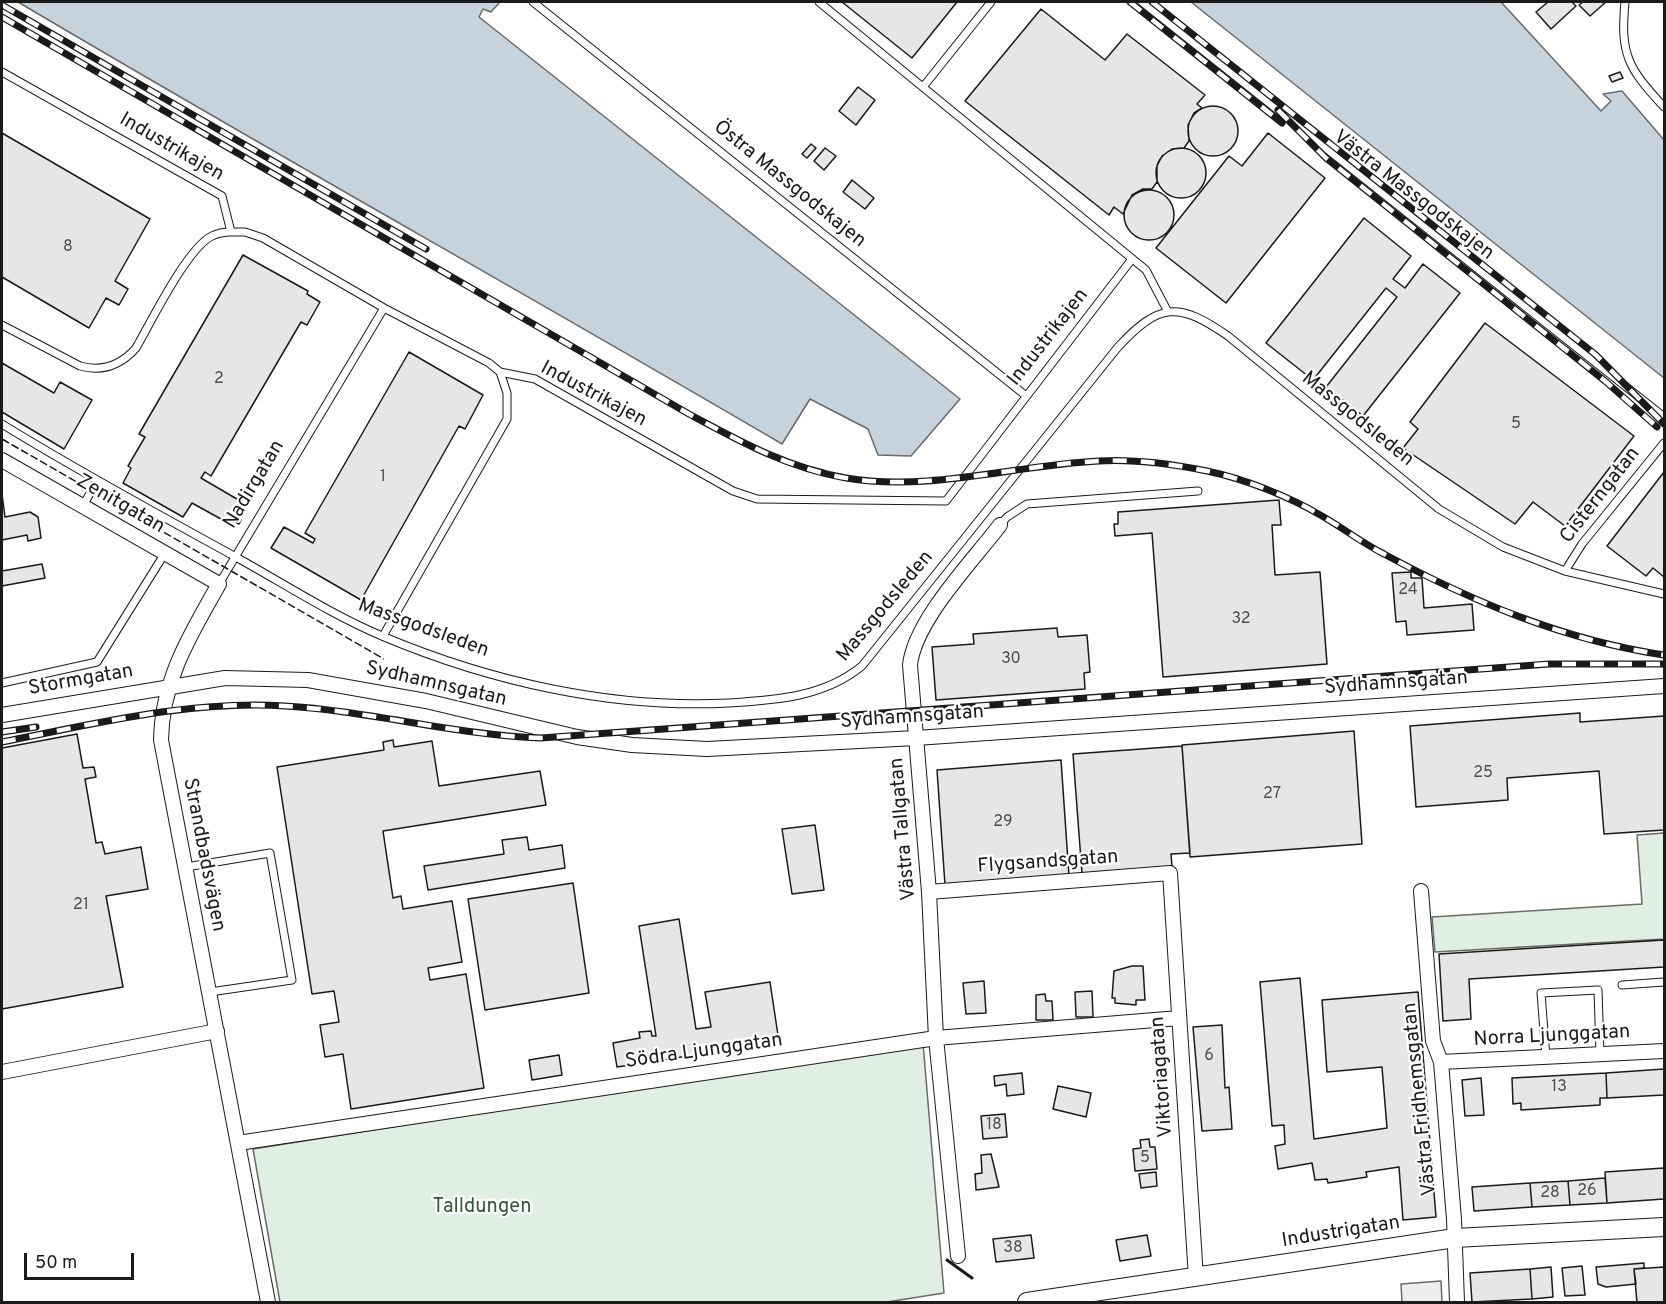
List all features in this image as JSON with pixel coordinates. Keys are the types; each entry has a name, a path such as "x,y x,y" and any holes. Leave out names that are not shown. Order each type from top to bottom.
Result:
{"street":[{"name":"Zenitgatan","path":"2,460 219,584"},
{"name":"Västra Tallgatan","path":"958,1256 936,1038 929,892 910,665 915,642 923,626 1000,525"},
{"name":"Nadirgatan","path":"167,686 182,650 219,584"},
{"name":"Sydhamnsgatan","path":"167,686 225,678 308,680 426,701 577,737 675,749 916,738 1665,686"},
{"name":"Stormgatan","path":"2,715 167,686"},
{"name":"Strandbadsvägen","path":"167,686 162,712 161,740 268,1302"},
{"name":"Flygsandsgatan","path":"929,892 1170,873"},
{"name":"Viktoriagatan","path":"1170,873 1196,1278"},
{"name":"Västra Fridhemsgatan","path":"1421,891 1433,1041 1441,1062 1455,1238 1457,1302"},
{"name":"Södra Ljunggatan","path":"238,1143 936,1038 1179,1018"},
{"path":"2,1072 217,1031"},
{"name":"Norra Ljunggatan","path":"1441,1062 1665,1052"},
{"name":"Industrigatan","path":"1027,1302 1455,1238 1665,1227"}],"lane":[{"name":"Östra Massgodskajen","path":"533,2 1025,395"},
{"path":"819,2 1146,270 1168,312"},
{"path":"923,87 991,2"},
{"name":"Västra Massgodskajen","path":"1142,2 1665,417"},
{"path":"1625,2 1622,38 1630,64 1640,80 1665,107"},
{"name":"Industrikajen","path":"2,72 222,196 231,232 246,232 262,238 384,308 489,363 500,372 535,379 733,491 757,499 945,501 1132,259"},
{"path":"2,325 80,366 92,369 111,366 129,356 136,348 178,276 200,246 214,235 231,232"},
{"name":"Nadirgatan","path":"219,584 384,308"},
{"name":"Massgodsleden","path":"2,424 96,482 235,556 324,608 383,636 471,667 591,697 627,702 716,704 779,699 818,691 848,677 861,666 1118,347 1145,321 1168,312 1200,318 1228,336 1439,508 1503,547 1565,571 1665,594"},
{"path":"383,636 507,419 507,393 500,372"},
{"name":"Cisterngatan","path":"1565,571 1582,544 1665,443"},
{"path":"82,506 96,482"},
{"name":"Västra Tallgatan","path":"1000,525 1007,516 1027,504 1198,491"},
{"path":"2,683 98,662 165,554"},
{"path":"186,867 270,853 292,980 210,992"},
{"path":"1622,985 1665,982"},
{"path":"1546,1057 1541,993 1598,990 1600,1054"}],"green space":[{"path":"1664,833 1664,939 1435,952 1432,917 1642,904 1637,835"},
{"name":"Talldungen","path":"923,1043 944,1293 887,1302 280,1302 253,1149"}],"shaded area":[{"path":"18,2 500,2 491,12 483,9 479,17 960,399 911,456 878,455 868,429 810,399 782,444"},
{"path":"1191,2 1501,2 1601,111 1611,101 1603,94 1622,91 1664,140 1664,378"},
{"path":"1441,1281 1442,1302 1402,1302 1401,1284"}],"building":[{"path":"842,2 957,2 912,58"},
{"path":"1548,2 1572,2 1576,6 1551,29 1536,12"},
{"path":"1583,2 1606,2 1590,16 1579,5"},
{"path":"1041,9 1105,60 1127,34 1205,95 1197,104 1202,108 1194,113 1188,125 1189,141 1184,148 1172,149 1162,156 1157,166 1157,182 1152,189 1143,189 1132,195 1123,214 1114,207 1109,215 965,101"},
{"path":"1620,72 1623,78 1612,82 1609,76"},
{"path":"858,87 875,100 856,125 839,111"},
{"path":"1208,106 1218,106 1231,113 1238,126 1238,136 1231,149 1218,156 1208,156 1199,152 1192,145 1188,136 1188,126 1192,117 1199,110"},
{"path":"2,133 150,219 115,281 128,289 119,305 106,298 89,328 2,277"},
{"path":"1268,133 1325,178 1226,303 1156,248 1229,156 1242,166"},
{"path":"811,144 816,148 807,158 802,154"},
{"path":"825,148 836,156 824,170 814,161"},
{"path":"1176,148 1186,148 1199,155 1206,168 1206,178 1199,191 1186,198 1176,198 1167,194 1160,187 1156,178 1156,168 1160,159 1167,152"},
{"path":"852,180 874,198 865,209 843,192"},
{"path":"1144,190 1154,190 1167,197 1174,210 1174,220 1167,233 1154,240 1144,240 1135,236 1128,229 1124,220 1124,210 1128,201 1135,194"},
{"path":"1364,218 1411,256 1393,279 1405,288 1423,264 1460,293 1363,416 1326,387 1397,297 1386,288 1313,380 1266,343"},
{"path":"243,255 308,291 307,294 320,302 307,325 301,322 211,476 205,472 201,478 242,502 240,505 245,508 239,524 232,520 230,524 192,503 183,517 123,483 131,468 128,466 145,437 139,434"},
{"path":"1485,323 1634,436 1565,526 1533,502 1515,524 1403,448 1418,429 1410,422"},
{"path":"409,352 483,395 465,429 459,426 361,600 271,548 284,527 313,543 315,539 305,533"},
{"path":"2,363 54,393 60,382 92,400 64,449 2,412"},
{"path":"1664,472 1664,577 1653,568 1646,576 1607,546"},
{"path":"2,494 5,517 30,512 38,517 41,538 28,541 27,535 2,540"},
{"path":"1279,500 1281,525 1272,525 1275,575 1320,572 1327,664 1163,677 1152,533 1115,536 1114,524 1118,524 1118,512"},
{"path":"42,564 45,578 2,586 2,571"},
{"path":"1411,572 1411,578 1422,578 1424,608 1472,604 1474,630 1407,635 1406,621 1396,622 1392,573"},
{"path":"1057,628 1058,637 1087,635 1090,672 1084,673 1085,689 936,700 932,647 974,644 973,634"},
{"path":"1580,713 1580,722 1664,716 1664,830 1604,834 1599,771 1507,778 1508,800 1416,807 1410,726"},
{"path":"1354,731 1362,844 1190,857 1182,745"},
{"path":"77,734 83,768 94,767 96,777 85,779 96,843 102,842 105,854 141,847 148,889 106,896 123,987 2,1009 2,748"},
{"path":"393,740 394,747 432,741 439,786 540,771 546,805 383,831 393,898 401,896 403,909 452,901 462,962 428,968 430,980 466,974 484,1088 351,1109 343,1054 325,1057 320,1025 339,1022 334,991 312,994 277,767 384,750 383,742"},
{"path":"1182,746 1190,853 1171,854 1172,867 1082,874 1073,754"},
{"path":"1061,760 1069,876 945,885 937,770"},
{"path":"815,825 824,890 792,894 782,829"},
{"path":"527,837 529,850 562,845 565,868 428,890 424,866 504,854 502,840"},
{"path":"573,883 589,993 485,1010 468,899"},
{"path":"679,919 696,1029 711,1027 705,992 770,982 779,1042 617,1067 613,1043 640,1038 639,1032 651,1031 652,1036 656,1036 639,926"},
{"path":"1664,940 1664,967 1469,979 1471,1019 1443,1021 1439,954"},
{"path":"1132,966 1143,966 1145,1000 1136,1000 1136,1005 1115,1003 1115,998 1112,998 1114,971"},
{"path":"1300,978 1314,1139 1387,1128 1382,1067 1327,1072 1322,1000 1418,992 1436,1217 1403,1220 1399,1167 1366,1172 1367,1177 1328,1183 1327,1179 1315,1180 1312,1163 1278,1169 1275,1146 1285,1144 1284,1125 1272,1126 1260,982"},
{"path":"984,981 986,1013 966,1014 963,983"},
{"path":"1092,991 1093,1017 1076,1017 1075,992"},
{"path":"1045,994 1046,1001 1052,1001 1053,1020 1036,1020 1036,995"},
{"path":"1222,1025 1225,1088 1229,1087 1232,1129 1202,1131 1193,1027"},
{"path":"559,1055 562,1075 532,1080 529,1060"},
{"path":"1664,1069 1664,1095 1607,1098 1606,1073"},
{"path":"1022,1073 1024,1094 1007,1096 1006,1084 995,1086 994,1076"},
{"path":"1606,1073 1607,1098 1600,1098 1600,1105 1521,1110 1521,1103 1513,1104 1512,1078"},
{"path":"1481,1078 1484,1115 1465,1116 1462,1080"},
{"path":"1058,1086 1091,1093 1086,1117 1053,1109"},
{"path":"1005,1114 1007,1137 983,1139 981,1116"},
{"path":"1149,1139 1150,1147 1155,1147 1157,1169 1135,1171 1133,1149 1141,1148 1140,1140"},
{"path":"991,1154 999,1187 976,1190 975,1174 982,1173 981,1155"},
{"path":"1664,1168 1664,1199 1607,1203 1605,1172"},
{"path":"1156,1172 1157,1186 1141,1188 1139,1174"},
{"path":"1605,1178 1607,1203 1570,1205 1568,1181"},
{"path":"1568,1181 1570,1205 1532,1207 1530,1183"},
{"path":"1530,1183 1532,1207 1474,1211 1472,1187"},
{"path":"1031,1235 1034,1258 996,1262 993,1239"},
{"path":"1147,1235 1151,1256 1120,1261 1116,1240"},
{"path":"1644,1263 1644,1268 1634,1269 1636,1284 1606,1287 1598,1284 1596,1267"},
{"path":"1582,1266 1585,1295 1565,1296 1562,1268"},
{"path":"1551,1267 1553,1297 1532,1299 1530,1269"},
{"path":"1664,1267 1664,1302 1637,1302 1634,1269"},
{"path":"1530,1269 1532,1299 1472,1302 1470,1273"}],"railway":[{"path":"1130,2 1282,123"},
{"path":"1152,2 1596,355 1664,424"},
{"path":"2,5 426,249"},
{"path":"2,17 689,414 746,444 785,461 846,478 909,482 941,480 1067,463 1113,461 1180,466 1221,474 1251,483 1295,502 1417,572 1485,603 1591,640 1664,655"},
{"path":"1278,110 1326,158 1605,381 1657,427"},
{"path":"2,742 142,715 249,705 317,709 477,732 541,738 1549,664 1664,664"},
{"path":"2,732 36,727"}],"fence":[{"path":"2,439 384,659"}],"wall":[{"path":"947,1260 972,1278"}]}
